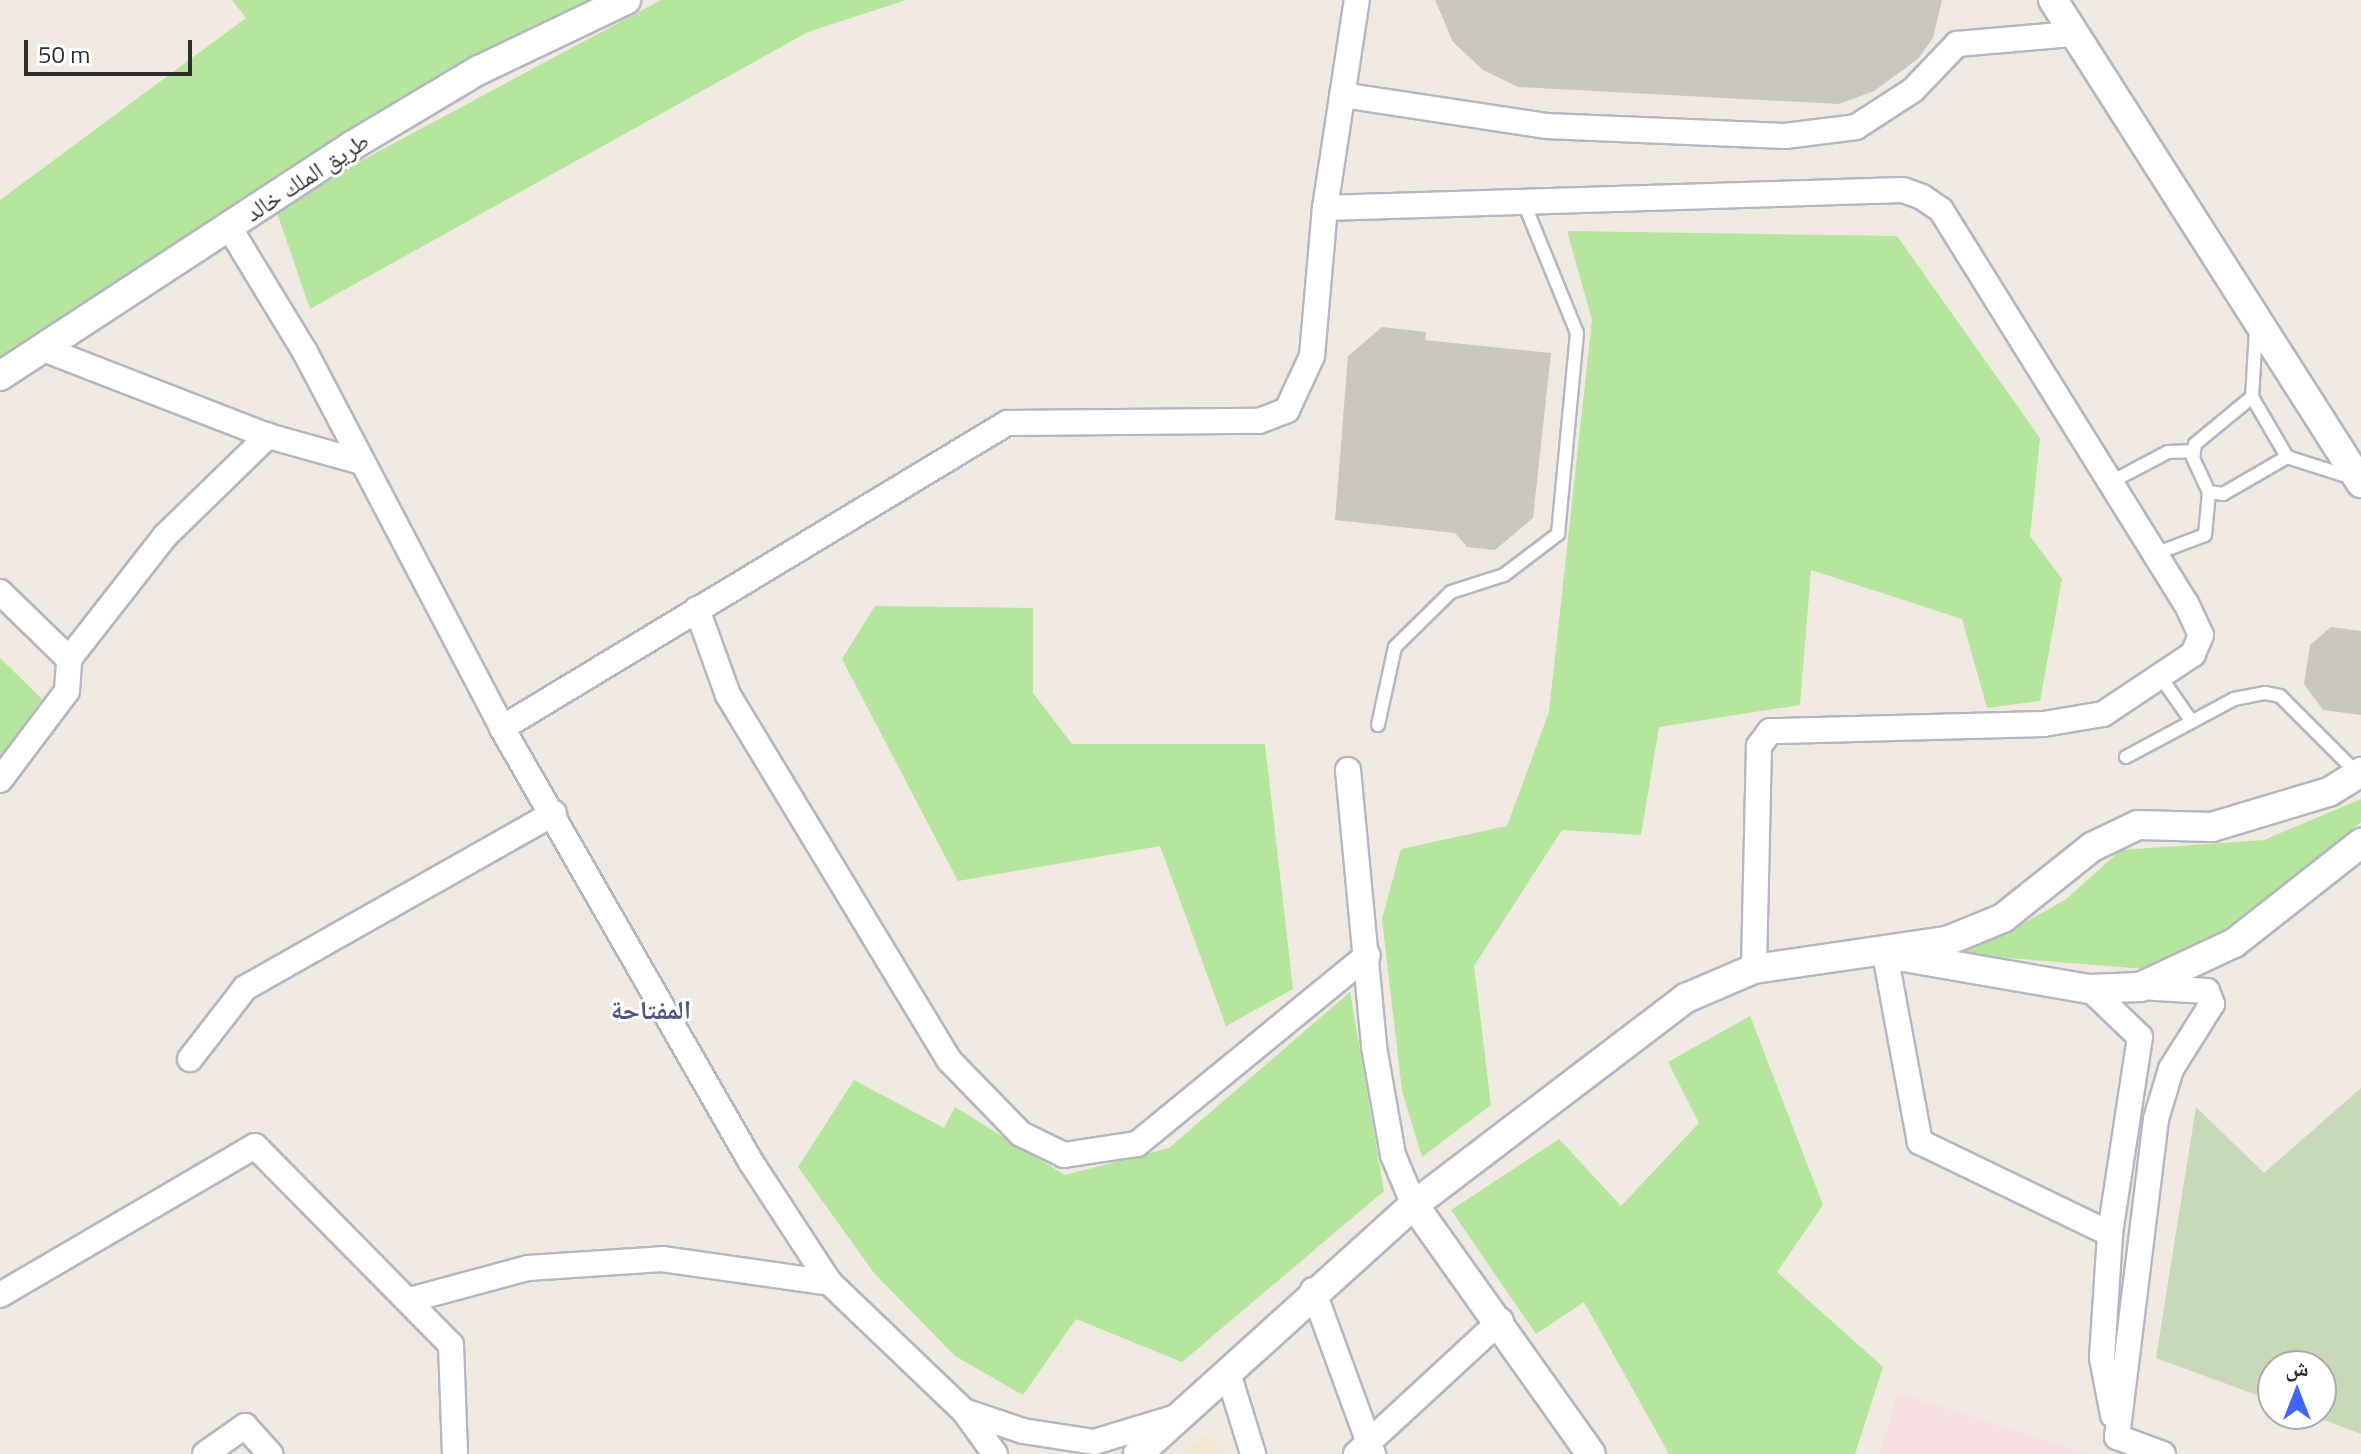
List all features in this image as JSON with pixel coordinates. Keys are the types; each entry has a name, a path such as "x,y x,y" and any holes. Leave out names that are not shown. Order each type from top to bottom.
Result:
{"street":[{"name":"طريق الملك خالد","path":"0,376 479,70 626,0"},
{"path":"502,728 1007,423 1259,421 1287,410 1312,356 1325,208 1357,0"},
{"path":"2053,0 2360,482"},
{"path":"1342,95 1546,126 1785,136 1856,127 1913,90 1957,44 2072,34"},
{"path":"1325,208 1903,190 1922,197 1941,210 2111,482 2201,635 2193,654 2162,679 2103,714 2044,724 1770,731 1759,746 1754,969"},
{"path":"229,227 361,462 502,728 554,813 751,1162 830,1283 964,1411 995,1454"},
{"path":"41,348 268,436 361,462"},
{"path":"0,780 67,691 69,659 165,536 268,436"},
{"path":"0,592 69,659"},
{"path":"697,609 728,695 949,1060 1021,1134 1064,1155 1137,1144 1368,955"},
{"path":"1348,770 1368,955 1374,1047 1393,1155 1414,1205 1501,1320 1591,1454"},
{"path":"1138,1454 1175,1417 1228,1373 1313,1290 1414,1205 1686,998 1754,969 1885,954 1947,941 2003,918 2092,847 2138,825 2212,827 2281,810 2360,773"},
{"path":"190,1059 245,988 554,813"},
{"path":"2140,987 2234,943 2361,843"},
{"path":"1885,954 2090,989 2140,987 2207,991 2212,1004 2171,1069 2156,1119 2117,1437"},
{"path":"1885,954 1920,1142 2110,1234"},
{"path":"2090,989 2140,1037 2110,1234 2102,1358 2117,1437"},
{"path":"0,1295 255,1146 413,1299 451,1345 455,1454"},
{"path":"413,1299 528,1268 662,1259 830,1283"},
{"path":"1313,1290 1366,1450 1501,1320"},
{"path":"1228,1373 1253,1454"},
{"path":"964,1411 1023,1431 1094,1442 1175,1417"},
{"path":"205,1454 245,1426 270,1454"},
{"path":"2117,1437 2163,1454"}],"lane":[{"path":"1378,725 1395,647 1451,592 1504,575 1558,534 1577,333 1523,201"},
{"path":"2257,323 2252,397 2287,457 2360,482"},
{"path":"2111,482 2168,452 2192,451 2252,397"},
{"path":"2155,554 2205,535 2209,492 2192,451"},
{"path":"2209,492 2223,494 2287,457"},
{"path":"2162,679 2192,722"},
{"path":"2126,757 2234,699 2280,696 2360,773"}],"shaded area":[{"path":"1898,1393 2089,1454 1879,1454"},
{"path":"1207,1435 1227,1454 1183,1454"}],"green space":[{"path":"232,0 602,0 0,387 0,200 246,18"},
{"path":"661,0 906,0 808,32 310,309 275,207"},
{"path":"1567,231 1897,236 2040,438 2030,536 2062,579 2040,701 1987,708 1962,619 1811,570 1800,705 1659,727 1641,835 1562,830 1474,966 1491,1105 1422,1157 1402,1091 1382,919 1401,849 1507,826 1549,712 1592,320"},
{"path":"875,606 1033,608 1033,693 1072,744 1265,744 1293,989 1226,1026 1160,846 958,881 842,659"},
{"path":"0,658 42,699 0,757"},
{"path":"2361,799 2361,822 2197,950 2145,969 1945,953 2006,933 2065,900 2121,850 2264,840"},
{"path":"1350,992 1384,1191 1182,1362 1076,1319 1023,1395 955,1356 874,1273 798,1167 854,1080 944,1128 955,1107 1065,1175 1169,1148"},
{"path":"1750,1016 1823,1205 1777,1272 1883,1367 1855,1454 1669,1454 1584,1302 1536,1334 1451,1210 1559,1139 1621,1206 1699,1123 1668,1062"},
{"path":"2361,1088 2361,1434 2337,1425 2337,1350 2257,1350 2257,1395 2156,1358 2196,1107 2264,1173"}],"building":[{"path":"1435,0 1942,0 1933,38 1918,59 1874,91 1839,104 1518,87 1483,70 1453,42"},
{"path":"1382,327 1426,332 1425,340 1551,353 1533,518 1495,550 1467,547 1455,533 1335,520 1348,356"},
{"path":"2331,627 2361,631 2361,715 2323,710 2304,684 2310,645"}],"district":[{"name":"المفتاحة","path":"651,1010"}]}
